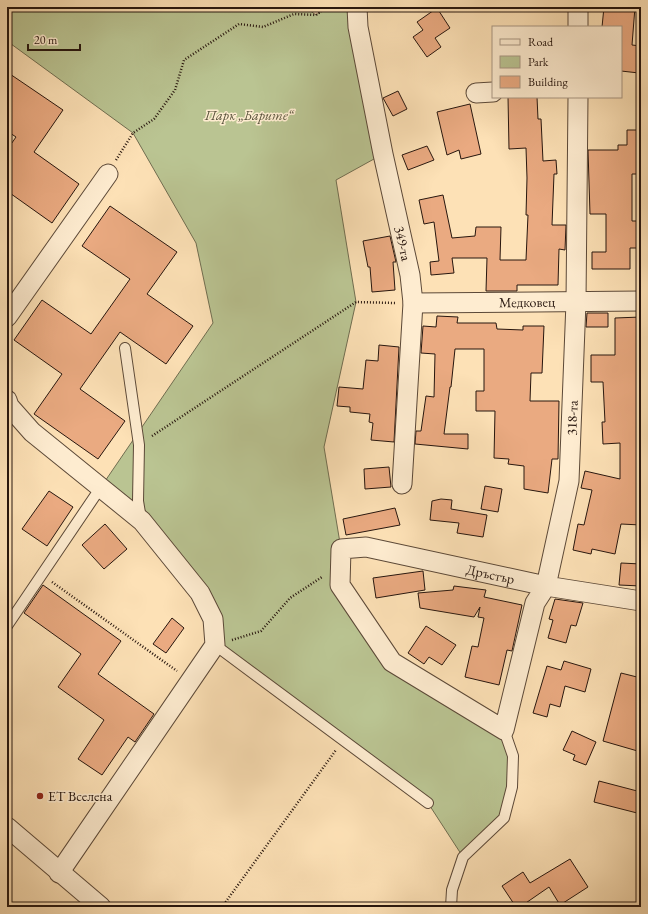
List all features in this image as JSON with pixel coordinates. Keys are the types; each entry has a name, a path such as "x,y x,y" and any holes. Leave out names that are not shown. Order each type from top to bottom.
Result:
{"street":[{"name":"349-та","path":"357,7 358,27 383,154 410,275 413,303 402,484"},
{"path":"578,7 578,26"},
{"name":"318-та","path":"504,730 535,604 546,586 570,481 576,302 578,98"},
{"path":"7,317 108,174"},
{"name":"Медковец","path":"413,303 641,301"},
{"path":"7,400 9,406 32,432 142,521 200,593 213,619 215,645 59,873"},
{"name":"Дръстър","path":"504,730 392,662 340,585 341,548 366,547 546,586 641,601"},
{"path":"7,827 59,873 101,907"}],"lane":[{"path":"125,348 139,445 138,501 142,521"},
{"path":"7,626 101,488"},
{"path":"215,645 428,803"},
{"path":"451,907 452,890 463,857 504,818 512,787 513,756 504,730"}],"path":[{"path":"108,174 133,133 154,119 175,90 184,60 239,24 263,27 294,14 316,15 327,7"},
{"path":"139,445 195,406 356,302 413,303"},
{"path":"42,575 191,680"},
{"path":"215,645 261,631 290,598 326,575"},
{"path":"222,907 344,740"}],"green space":[{"name":"Парк „Барите“","path":"7,7 305,7 316,15 327,7 357,7 383,154 336,180 356,302 324,447 341,549 340,585 392,662 504,730 513,756 504,818 463,857 428,803 215,645 213,619 101,487 213,323 196,243 133,133 7,41"}],"building":[{"path":"604,7 635,7 632,45 641,46 639,73 622,71 622,26 602,26"},
{"path":"437,8 450,28 435,38 441,47 427,57 413,37 423,30 417,22"},
{"path":"7,72 63,110 34,152 79,184 52,223 7,191 7,150 16,137 7,131"},
{"path":"398,91 407,109 393,116 383,98"},
{"path":"508,98 537,98 538,119 541,119 543,161 556,160 557,174 554,174 552,225 566,225 565,250 559,249 558,285 517,285 517,291 486,291 487,258 452,258 454,273 431,275 430,262 439,261 434,222 424,224 419,200 443,195 452,238 475,236 476,227 501,227 500,260 526,260 528,215 526,215 526,148 509,149"},
{"path":"470,104 481,154 461,159 459,150 447,155 437,112"},
{"path":"627,130 641,130 641,174 632,174 632,221 639,221 639,248 630,248 630,269 592,269 592,252 606,252 606,214 590,214 588,150 618,150 618,145 627,145"},
{"path":"427,146 434,160 408,170 402,155"},
{"path":"110,206 177,252 147,294 193,326 166,364 120,332 80,389 125,421 98,459 34,414 62,374 14,340 42,300 91,334 130,279 82,246"},
{"path":"390,236 396,262 393,262 395,290 372,292 370,267 368,267 363,241"},
{"path":"587,313 608,313 608,327 586,327"},
{"path":"437,316 458,317 457,323 496,323 497,329 523,330 523,326 544,326 542,373 531,373 530,401 559,401 558,459 552,459 548,493 524,489 524,466 508,464 509,459 494,458 495,411 476,411 476,391 484,391 484,349 455,349 444,434 468,434 468,449 415,444 416,431 421,431 426,396 434,397 435,354 421,353 423,326 436,327"},
{"path":"641,317 641,418 639,418 641,525 621,524 615,554 592,549 591,554 573,550 578,524 584,525 592,490 581,488 585,471 620,479 620,443 603,444 602,422 605,422 603,382 591,382 591,355 615,355 615,318"},
{"path":"379,345 399,347 394,442 371,440 373,423 369,422 370,414 350,412 350,407 337,406 339,387 363,389 366,360 378,361"},
{"path":"389,467 391,487 365,489 364,469"},
{"path":"485,486 502,489 498,512 481,509"},
{"path":"49,491 73,507 47,546 22,529"},
{"path":"441,499 452,500 451,509 487,515 483,537 457,533 459,523 430,520 432,501"},
{"path":"395,508 400,525 346,535 343,519"},
{"path":"105,524 127,549 104,569 82,545"},
{"path":"621,563 641,564 641,586 619,585"},
{"path":"423,571 425,590 376,598 373,578"},
{"path":"43,585 121,641 98,674 154,714 135,742 128,737 102,775 78,759 104,720 58,687 81,654 24,613"},
{"path":"454,586 486,590 484,597 522,605 512,651 507,650 499,685 465,677 472,646 478,647 484,618 478,617 480,607 474,617 420,608 418,593 453,590"},
{"path":"555,599 583,603 576,626 571,625 566,643 548,638 553,620 549,619"},
{"path":"172,618 184,628 166,653 153,644"},
{"path":"426,626 456,645 442,665 429,657 424,664 408,653"},
{"path":"564,661 591,669 585,692 565,686 560,707 550,704 547,717 533,713 547,666 561,670"},
{"path":"621,673 641,678 641,752 603,741"},
{"path":"572,731 596,742 586,765 573,760 575,755 563,750"},
{"path":"599,781 641,792 641,814 594,802"},
{"path":"570,859 588,887 560,905 549,887 520,907 516,907 502,886 523,872 530,883"}],"place":[{"name":"ЕТ Вселена","path":"40,796"}]}
